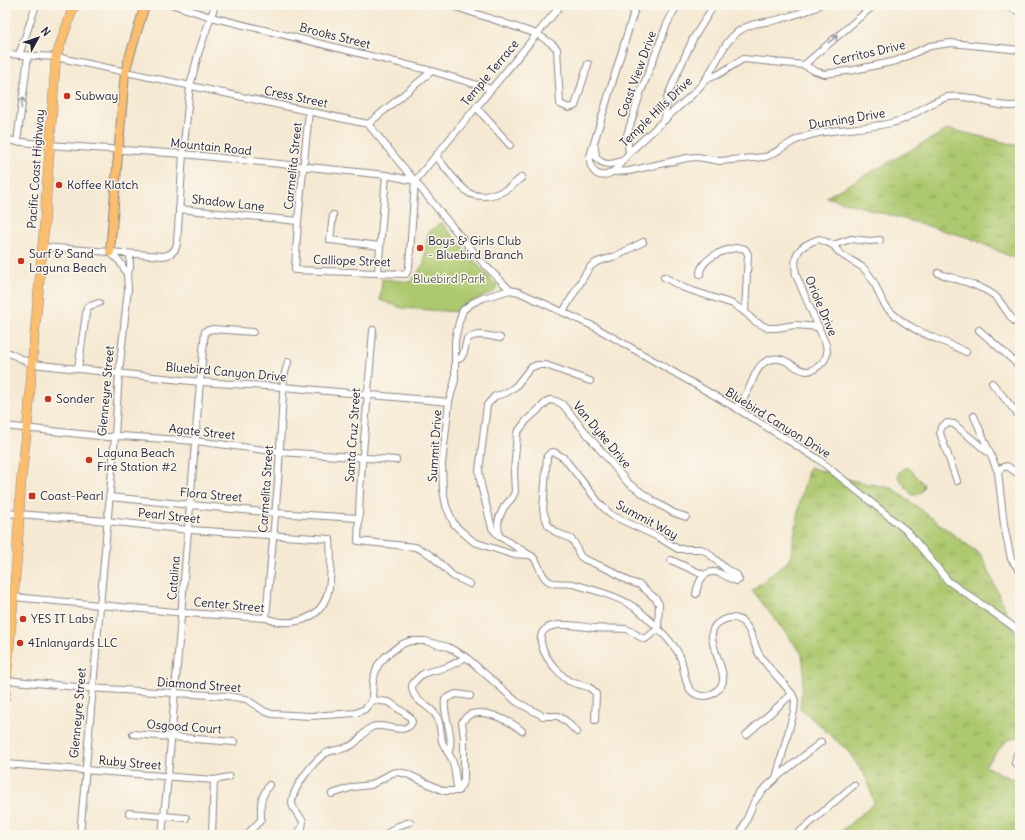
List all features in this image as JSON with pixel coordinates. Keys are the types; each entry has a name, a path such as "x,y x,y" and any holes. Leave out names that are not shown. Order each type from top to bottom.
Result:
{"highway":[{"name":"Pacific Coast Highway","path":"5,697 20,514 21,483 43,247 56,58 74,5"}],"main road":[{"path":"110,252 125,72 145,5"}],"street":[{"path":"20,56 36,5"},
{"name":"Brooks Street","path":"174,5 211,17 432,72 491,89"},
{"path":"43,247 166,256 172,254 176,248 190,86 196,61 215,5"},
{"path":"450,5 537,34 552,44 557,49 560,104 569,108 575,106 588,64"},
{"name":"Temple Terrace","path":"415,181 561,5"},
{"path":"614,172 600,175 593,170 590,156 636,5"},
{"name":"Coast View Drive","path":"629,153 627,135 640,94 667,24 677,5"},
{"path":"665,120 667,98 675,78 693,39 714,5"},
{"name":"Temple Hills Drive","path":"614,172 629,153 694,94 705,80 722,49 730,39 750,25 779,20 820,5"},
{"path":"804,65 874,5"},
{"path":"1005,5 1020,12"},
{"name":"Cerritos Drive","path":"705,80 719,74 743,59 804,65 824,74 854,70 896,60 930,46 951,43 1020,50"},
{"name":"Cress Street","path":"5,54 56,58 368,124"},
{"path":"17,142 28,56"},
{"path":"432,72 368,124 479,258 510,290"},
{"name":"Dunning Drive","path":"614,172 629,172 697,157 720,160 765,157 799,139 814,134 883,125 905,118 937,100 950,97 966,98 1004,106 1020,105"},
{"path":"476,107 510,146"},
{"name":"Carmelita Street","path":"295,270 298,221 305,167 309,112"},
{"name":"Mountain Road","path":"5,140 49,145 183,154 386,175 415,181"},
{"name":"Temple Hills Drive","path":"595,142 594,152 599,160 610,165 622,161"},
{"path":"436,156 459,184 470,193 477,196 496,195 513,185 522,177"},
{"path":"622,161 629,172"},
{"path":"378,272 386,175"},
{"name":"Calliope Street","path":"295,270 404,274 407,272 409,267 415,181"},
{"name":"Shadow Lane","path":"179,209 298,221"},
{"path":"333,215 330,240 380,246"},
{"name":"Oriole Drive","path":"736,408 746,396 758,369 770,359 778,358 800,370 812,370 824,361 828,353 826,345 796,275 795,265 796,255 800,248 807,243 819,239 833,246"},
{"path":"880,240 852,240 833,246 841,254 860,264 870,275 881,301 897,318 923,334 951,344 966,352"},
{"path":"563,312 591,266 597,262 616,256 643,242"},
{"path":"700,274 702,267 714,256 739,247 745,248 748,254 745,312"},
{"name":"Glenneyre Street","path":"80,835 115,436 118,373 128,289 126,274 120,262 110,252"},
{"path":"126,274 130,268 130,254"},
{"path":"938,273 991,294 1002,304 1010,317 1020,326"},
{"path":"664,277 684,288 733,304 745,312 754,321 768,328 795,325 819,327"},
{"name":"Bluebird Canyon Drive","path":"510,290 519,292 595,327 736,408 818,459 895,520 918,543 948,581 1007,622 1020,634"},
{"name":"Summit Drive","path":"510,290 483,298 472,303 463,310 455,340 455,380 449,402 442,464 443,490 449,514 460,530 474,542 511,554 529,556"},
{"path":"78,369 87,307 99,303"},
{"name":"Catalina","path":"162,835 189,530 200,382 206,331 213,329 253,332"},
{"name":"Santa Cruz Street","path":"373,330 358,518 358,542 414,547 433,557 453,576 470,584"},
{"path":"978,330 1020,368"},
{"path":"455,360 461,358 467,339 471,336 476,335 500,338"},
{"name":"Bluebird Canyon Drive","path":"5,351 32,364 200,382 283,387 449,402"},
{"path":"1015,362 1020,357"},
{"name":"Carmelita Street","path":"266,618 274,536 283,387 288,362"},
{"path":"590,381 546,365 537,365 530,368 516,386 506,393 495,396 488,402 485,414 479,471 492,528 499,536 537,561 544,577 548,581 575,585 626,602 642,614 678,651 690,689 698,695 706,696 714,694 720,688 723,680 712,641 712,634 715,626 728,618 742,620 747,625 760,655 792,694 795,700 794,711 776,778"},
{"path":"992,383 1020,417"},
{"name":"Van Dyke Drive","path":"499,536 498,518 515,492 514,472 516,433 526,420 549,400 562,404 628,483 655,502 674,513 686,517"},
{"path":"974,416 998,472 1004,525 1011,559 1020,571"},
{"path":"957,481 940,433 942,427 947,423 954,424 990,454"},
{"name":"Agate Street","path":"5,426 115,436 196,441 280,452 396,460"},
{"name":"Summit Way","path":"658,629 659,604 656,599 640,585 628,581 612,571 584,559 580,556 574,542 571,539 548,525 543,510 547,456 554,452 564,458 600,504 611,515 658,537 678,549 701,549 707,552 726,569 737,575 739,580 736,581 718,572 710,572 704,575"},
{"path":"998,472 1001,468 1007,466 1020,475"},
{"name":"Flora Street","path":"109,498 358,518"},
{"name":"Pearl Street","path":"5,512 189,530 330,539"},
{"name":"Center Street","path":"13,597 266,618 274,622 285,623 297,622 309,617 319,609 326,598 330,582 330,539"},
{"path":"671,560 704,575 698,585 696,594"},
{"path":"595,720 596,694 590,687 565,678 548,659 541,642 544,631 550,627 560,625 616,628 627,629 645,639 658,629"},
{"path":"1020,634 1020,647"},
{"path":"296,835 302,828 303,821 292,803 294,793 313,764 325,754 333,750 350,746 372,727 378,726 400,729 411,725 412,722 410,717 388,702 372,700 373,680 378,665 392,650 410,641 425,640 448,647 466,657 517,702 543,716 558,716 566,721 577,732"},
{"path":"458,791 453,761 442,742 438,718 434,712 414,696 412,692 412,685 422,674 445,668 466,657"},
{"name":"Diamond Street","path":"6,680 174,694 227,696 246,699 264,711 272,714 311,716 356,713 365,709 372,700"},
{"path":"448,753 451,746 444,705 445,699 456,694 470,696"},
{"path":"746,735 792,694"},
{"path":"458,791 464,780 464,738 462,722 465,719 471,714 488,715 504,719 514,724 522,731"},
{"name":"Osgood Court","path":"133,734 234,742"},
{"path":"740,835 754,802 762,791 821,742"},
{"path":"1018,765 1017,754 1020,750"},
{"name":"Ruby Street","path":"5,764 214,780 230,777"},
{"path":"332,794 353,787 371,785 392,773 398,772 407,774 444,791 458,791"},
{"path":"212,835 214,780"},
{"path":"248,835 261,820 260,804 262,796 269,785"},
{"path":"796,835 854,785"},
{"path":"129,813 186,818"},
{"path":"385,835 398,826 410,822"}],"green space":[{"path":"949,129 1020,146 1020,261 970,238 826,197"},
{"name":"Bluebird Park","path":"441,222 496,284 496,290 468,303 459,312 402,308 380,300 382,279 411,282 424,263 428,233"},
{"path":"809,467 854,481 892,488 982,556 1020,644 1020,737 1007,740 985,766 1010,778 1020,778 1020,835 837,835 874,803 867,779 848,751 800,708 804,671 802,654 752,590 790,560 800,501"},
{"path":"904,468 909,468 924,485 922,491 917,495 912,495 898,477 899,472"}],"place":[{"name":"Subway","path":"67,96"},
{"name":"Koffee Klatch","path":"59,185"},
{"name":"Boys & Girls Club - Bluebird Branch","path":"420,248"},
{"name":"Surf & Sand Laguna Beach","path":"21,261"},
{"name":"Sonder","path":"48,399"},
{"name":"Laguna Beach Fire Station #2","path":"89,460"},
{"name":"Coast-Pearl","path":"32,496"},
{"name":"YES IT Labs","path":"23,619"},
{"name":"4Inlanyards LLC","path":"20,643"}]}
